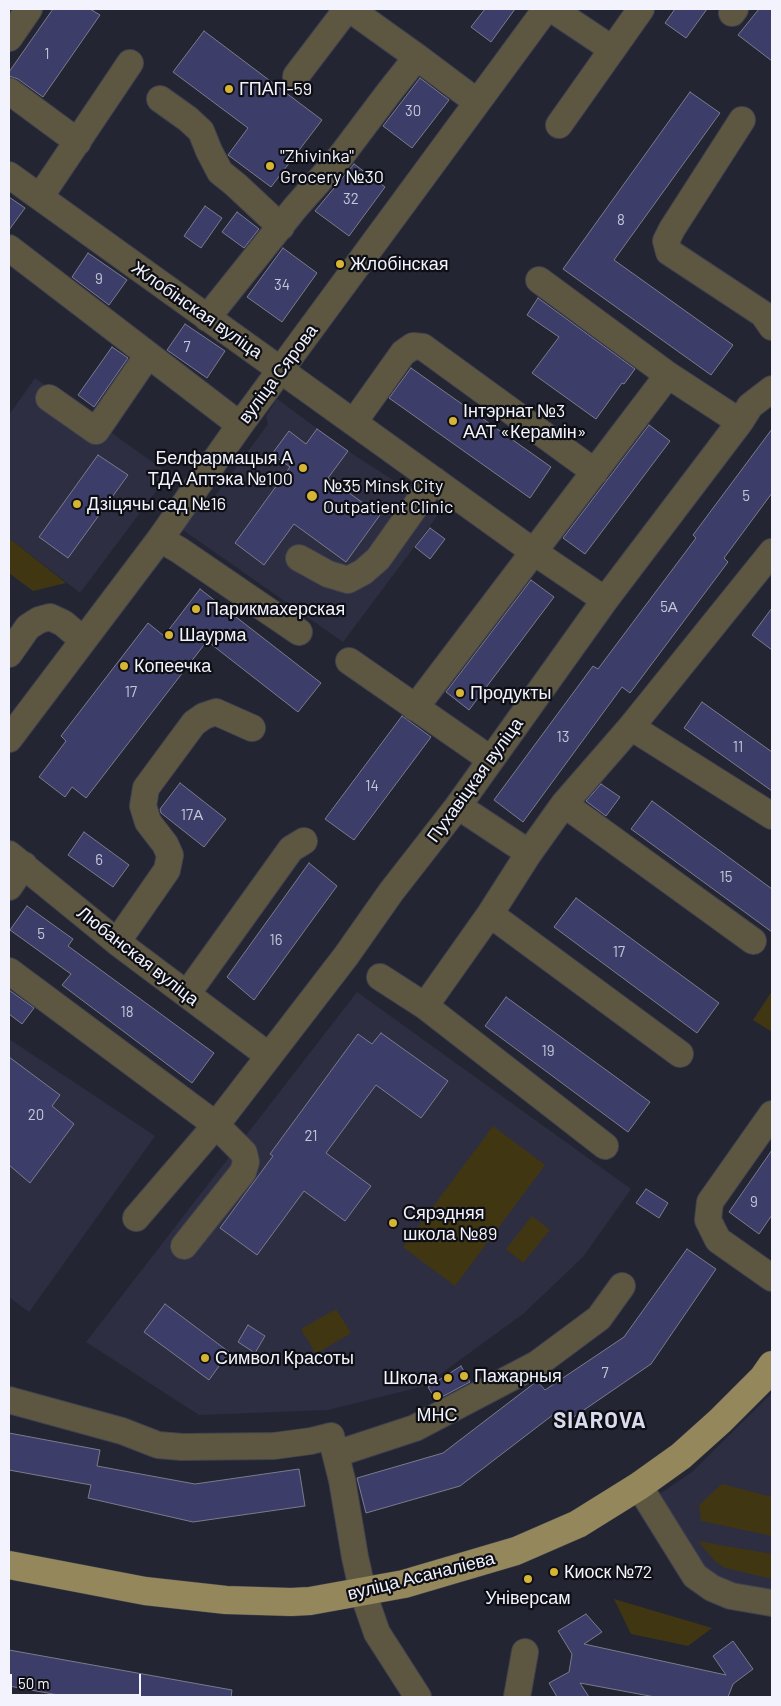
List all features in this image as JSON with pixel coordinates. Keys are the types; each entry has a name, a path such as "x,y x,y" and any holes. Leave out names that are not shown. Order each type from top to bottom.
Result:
{"main road":[{"name":"вуліца Асаналіева","path":"9,1565 145,1590 226,1600 310,1601 363,1593 404,1584 516,1551 578,1524 681,1456 720,1421 763,1378 772,1365"}],"street":[{"path":"9,38 29,9"},
{"path":"296,76 348,9 477,102"},
{"name":"вуліца Сярова","path":"9,739 160,539 280,369 353,274 546,9"},
{"path":"552,9 612,49"},
{"path":"558,124 641,9"},
{"path":"207,318 295,208 341,156 417,57"},
{"path":"40,197 130,64"},
{"path":"9,91 78,142"},
{"path":"160,99 201,131 220,172 281,226"},
{"path":"742,120 666,240 669,252 763,314 772,327"},
{"name":"Жлобінская вуліца","path":"9,175 534,552 605,600"},
{"path":"9,248 240,425"},
{"path":"539,280 668,375 740,422"},
{"path":"354,422 403,353 413,346 423,347 595,472"},
{"path":"49,398 96,431 148,355"},
{"path":"415,708 668,375"},
{"name":"Пухавіцкая вуліца","path":"136,1218 216,1125 346,956 390,892 458,806 605,600 740,422 750,406 772,389"},
{"path":"298,558 328,574 348,580 363,572 378,559 434,480"},
{"path":"160,539 299,632"},
{"path":"425,1006 564,804 770,562"},
{"path":"9,654 28,627 39,620 50,617 63,623 83,640"},
{"path":"349,661 490,759"},
{"path":"118,942 167,870 170,855 165,844 148,822 143,806 146,788 194,723 204,716 216,712 252,728"},
{"path":"631,727 772,816"},
{"path":"564,804 753,941"},
{"path":"458,806 529,853"},
{"path":"187,994 291,849 304,841"},
{"path":"9,887 16,860"},
{"name":"Любанская вуліца","path":"16,860 118,942 268,1056"},
{"path":"490,914 680,1054"},
{"path":"9,971 216,1125 244,1153 246,1162 243,1172 184,1246"},
{"path":"380,977 425,1006 605,1146"},
{"path":"772,1114 710,1202 708,1220 718,1240 772,1278"},
{"path":"336,1454 415,1428 537,1364 599,1318 622,1286"},
{"path":"9,1400 122,1431 158,1445 182,1447 274,1446 332,1436 363,1593 377,1633 418,1697"},
{"path":"638,1486 695,1576 712,1588 731,1596 772,1603"},
{"path":"518,1697 525,1652"}],"shaded area":[{"name":"Дзіцячы сад №16","path":"35,378 169,474 80,593 9,538 9,415"},
{"path":"277,399 348,451 441,511 343,642 183,530 195,512 204,511 268,424 266,416"},
{"path":"9,538 66,583 33,591 9,573"},
{"path":"772,991 772,1032 753,1020"},
{"name":"Сярэдняя школа №89","path":"357,992 631,1189 583,1257 523,1314 424,1386 328,1410 199,1415 86,1342"},
{"path":"9,1039 155,1136 29,1312 9,1297"},
{"path":"493,1126 545,1165 455,1286 403,1247"},
{"path":"532,1216 550,1230 523,1263 506,1249"},
{"path":"336,1309 351,1333 316,1354 301,1329"},
{"path":"772,1393 772,1594 735,1588 701,1571 658,1495 692,1472"},
{"path":"722,1484 772,1497 772,1536 701,1521 699,1505"},
{"path":"698,1541 772,1554 772,1579 725,1568 715,1561"},
{"path":"614,1599 712,1628 688,1646 631,1634"}],"building":[{"path":"53,9 90,9 100,15 43,97 18,79 9,76 9,72"},
{"path":"485,9 515,9 491,42 471,27"},
{"path":"675,9 707,9 686,38 665,23"},
{"path":"759,9 772,9 772,61 738,35"},
{"path":"204,31 322,120 271,187 228,155 248,128 173,72"},
{"path":"420,78 449,100 412,148 383,126"},
{"path":"690,92 720,113 614,260 733,345 711,375 563,269"},
{"path":"354,164 385,187 349,236 315,211"},
{"path":"9,197 25,208 9,230"},
{"path":"205,206 222,218 201,248 184,236"},
{"path":"237,212 259,229 244,248 222,232"},
{"path":"283,248 317,273 282,322 247,297"},
{"path":"88,253 127,280 109,305 72,277"},
{"path":"538,298 635,369 624,384 622,383 596,419 532,373 559,337 527,315"},
{"path":"185,324 225,351 207,378 167,350"},
{"path":"112,347 128,358 94,407 78,395"},
{"name":"Інтэрнат №3 ААТ «Керамін»","path":"411,368 551,467 530,498 389,398"},
{"path":"649,425 670,441 585,554 563,538"},
{"name":"№35 Minsk City Outpatient Clinic","path":"317,429 348,451 328,478 380,515 346,562 294,524 264,565 235,543 290,467 272,454 289,431 306,444"},
{"path":"772,429 772,493 724,558 728,562 630,693 622,687 523,822 494,800 593,666 598,669 696,538 693,535"},
{"path":"98,455 128,475 68,558 39,537"},
{"path":"430,528 445,539 430,559 415,547"},
{"path":"531,580 554,597 469,710 446,692"},
{"path":"200,589 321,683 298,712 207,641 86,798 72,787 65,797 39,777 66,741 61,736 148,623 164,636"},
{"path":"772,608 772,650 752,635"},
{"path":"702,702 772,752 772,791 684,728"},
{"path":"402,716 431,737 354,840 325,819"},
{"path":"180,783 226,819 204,847 161,813 160,809"},
{"path":"601,784 620,797 606,816 586,801"},
{"path":"652,801 772,889 772,932 631,829"},
{"path":"84,832 129,865 113,887 68,855"},
{"path":"309,863 337,886 254,1000 227,977"},
{"path":"576,898 719,1003 697,1033 554,927"},
{"path":"27,906 73,939 68,946 214,1053 192,1083 62,985 71,974 10,930"},
{"path":"9,990 34,1008 22,1024 9,1014"},
{"path":"506,997 650,1102 628,1132 485,1026"},
{"path":"381,1033 448,1081 421,1118 376,1085 326,1153 371,1186 345,1221 304,1191 257,1255 220,1228 273,1156 270,1154 358,1034 372,1044"},
{"path":"9,1057 60,1095 52,1106 74,1124 30,1183 9,1165"},
{"path":"772,1150 772,1215 759,1234 729,1212"},
{"path":"646,1189 668,1203 659,1218 636,1203"},
{"path":"687,1249 716,1269 651,1364 565,1423 558,1411 460,1486 366,1513 357,1478 443,1453 537,1381 545,1390 624,1337"},
{"path":"165,1304 229,1352 209,1380 144,1332"},
{"path":"248,1325 265,1336 255,1353 238,1342"},
{"path":"461,1366 470,1382 436,1400 428,1387"},
{"path":"9,1433 100,1450 97,1466 195,1484 299,1469 305,1506 193,1522 88,1498 91,1485 9,1470"},
{"path":"586,1614 602,1632 584,1644 726,1675 713,1656 733,1641 753,1669 733,1684 728,1697 655,1697 580,1683 589,1697 557,1697 549,1683 569,1672 572,1654 558,1631"},
{"path":"9,1650 232,1690 231,1697 69,1697 9,1686"}],"place":[{"name":"ГПАП-59","path":"229,89"},
{"name":"\"Zhivinka\" Grocery №30","path":"270,166"},
{"name":"Жлобінская","path":"340,264"},
{"name":"Інтэрнат №3 ААТ «Керамін»","path":"453,421"},
{"name":"Белфармацыя А ТДА Аптэка №100","path":"303,468"},
{"name":"№35 Minsk City Outpatient Clinic","path":"312,496"},
{"name":"Дзіцячы сад №16","path":"77,504"},
{"name":"Парикмахерская","path":"196,609"},
{"name":"Шаурма","path":"169,635"},
{"name":"Копеечка","path":"124,666"},
{"name":"Продукты","path":"460,693"},
{"name":"Сярэдняя школа №89","path":"393,1223"},
{"name":"Символ Красоты","path":"205,1358"},
{"name":"Пажарныя","path":"464,1376"},
{"name":"Школа","path":"448,1378"},
{"name":"МНС","path":"437,1396"},
{"name":"Киоск №72","path":"554,1572"},
{"name":"Універсам","path":"528,1579"}],"district":[{"name":"SIAROVA","path":"600,1421"}]}
